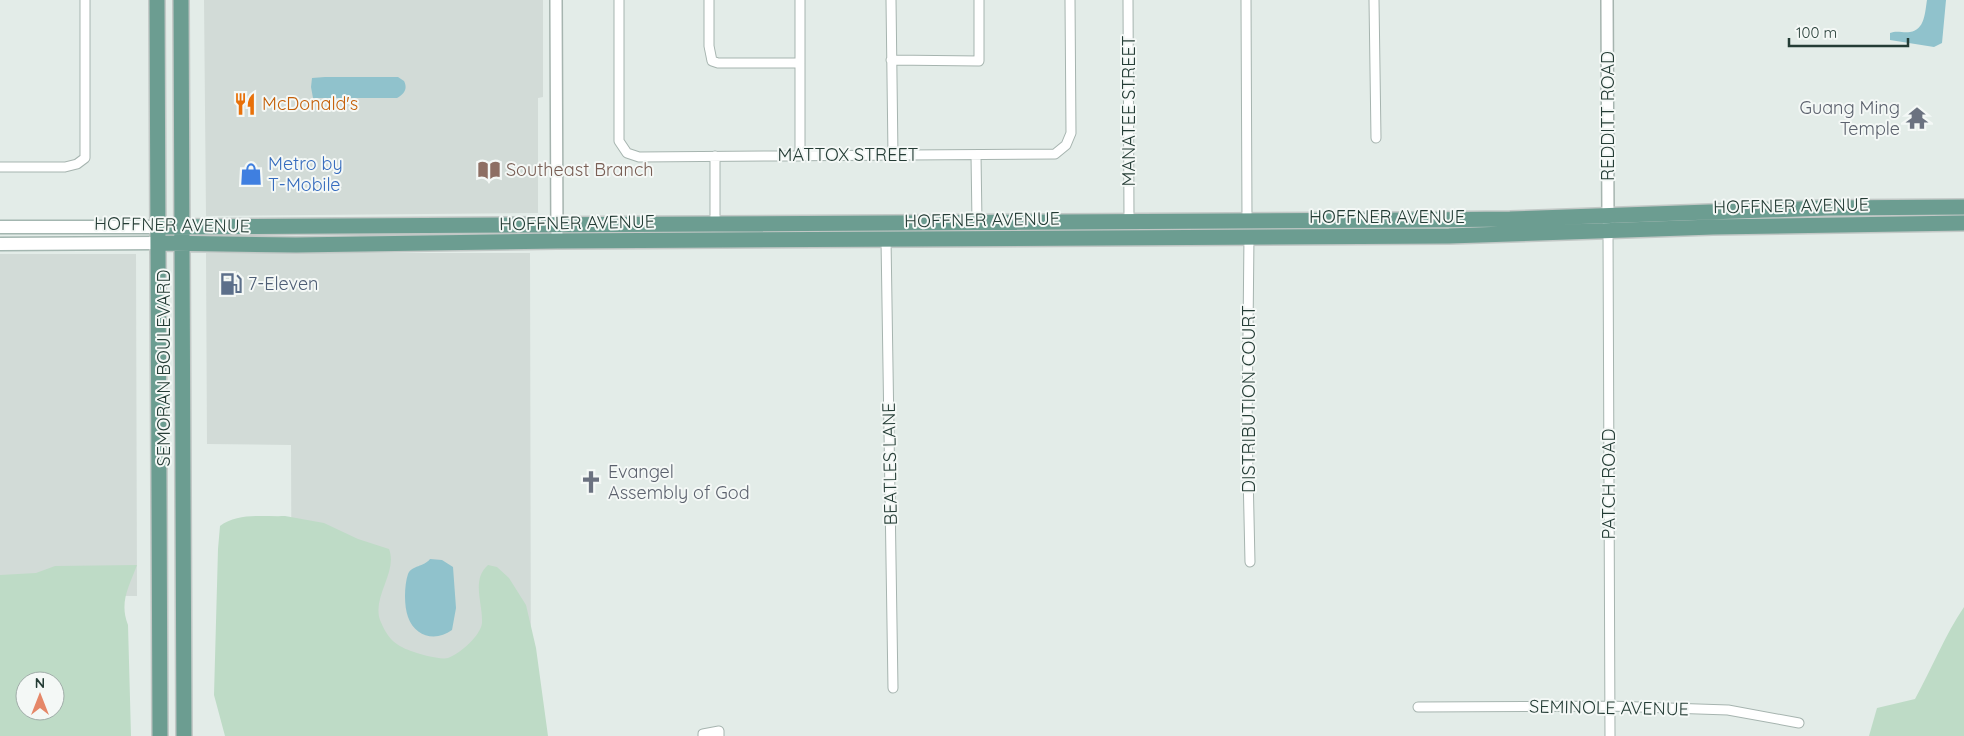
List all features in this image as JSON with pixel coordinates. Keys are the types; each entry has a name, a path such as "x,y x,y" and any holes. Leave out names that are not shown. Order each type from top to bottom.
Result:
{"main road":[{"name":"SEMORAN BOULEVARD","path":"157,0 160,736"},
{"name":"SEMORAN BOULEVARD","path":"181,0 184,736"},
{"name":"HOFFNER AVENUE","path":"0,227 1510,219 1839,208 1956,207"},
{"path":"1895,223 1905,217 1931,216 1956,207"},
{"path":"1781,225 1790,217 1798,214 1834,212 1839,208"},
{"path":"1191,237 1206,231 1228,230 1241,226 1247,221"},
{"path":"1249,236 1266,227 1292,225 1297,221"},
{"path":"886,240 897,232 960,233 969,230 977,222"},
{"path":"996,238 1007,230 1078,227 1086,222"},
{"name":"HOFFNER AVENUE","path":"0,244 158,243 296,245 557,241 1449,236 1781,225 1964,223"},
{"path":"159,465 168,470 178,483 184,504"}],"street":[{"path":"0,167 65,167 77,164 85,158 85,0"},
{"path":"556,0 557,241"},
{"name":"MATTOX STREET","path":"618,0 619,141 627,153 639,157 1055,154 1066,145 1071,133 1070,0"},
{"path":"709,0 709,46 712,61 718,64 800,63"},
{"path":"800,0 800,156"},
{"path":"891,0 892,155"},
{"path":"891,60 979,60 979,0"},
{"name":"MANATEE STREET","path":"1128,0 1129,221"},
{"path":"1246,0 1247,221"},
{"path":"1374,0 1376,138"},
{"name":"REDDITT ROAD","path":"1607,0 1608,232"},
{"path":"976,154 977,222"},
{"path":"715,156 715,224"},
{"name":"PATCH ROAD","path":"1608,232 1610,736"},
{"name":"DISTRIBUTION COURT","path":"1249,236 1247,427 1250,562"},
{"name":"BEATLES LANE","path":"886,240 893,688"},
{"name":"SEMINOLE AVENUE","path":"1418,707 1610,706 1728,710 1799,722"},
{"path":"703,735 719,734"}],"shaded area":[{"path":"204,0 543,0 543,97 538,98 538,213 206,216"},
{"path":"206,253 530,253 531,712 292,713 291,445 207,444"},
{"path":"0,254 136,254 137,596 0,595"}],"green space":[{"path":"285,516 324,523 358,539 389,549 390,566 379,602 380,620 388,636 400,646 429,656 448,658 453,656 464,648 478,633 482,623 479,592 480,578 488,565 497,567 509,578 526,605 536,648 548,736 225,736 214,695 220,526 243,517"},
{"path":"137,565 128,588 124,609 128,625 131,736 0,736 0,575 36,573 55,566"},
{"path":"1964,607 1964,736 1869,736 1877,708 1915,699"}],"water":[{"path":"1927,0 1946,0 1942,43 1934,47 1890,40 1890,33 1910,32 1919,28 1925,15"},
{"path":"398,77 404,81 405,89 397,98 313,98 312,78"},
{"path":"430,559 442,560 453,567 456,608 452,630 439,636 427,636 411,624 405,602 408,574 412,569"}],"place":[{"name":"McDonald's","path":"245,104"},
{"name":"Guang Ming Temple","path":"1917,118"},
{"name":"Southeast Branch","path":"489,170"},
{"name":"Metro by T-Mobile","path":"251,174"},
{"name":"7-Eleven","path":"231,284"},
{"name":"Evangel Assembly of God","path":"591,482"}]}
